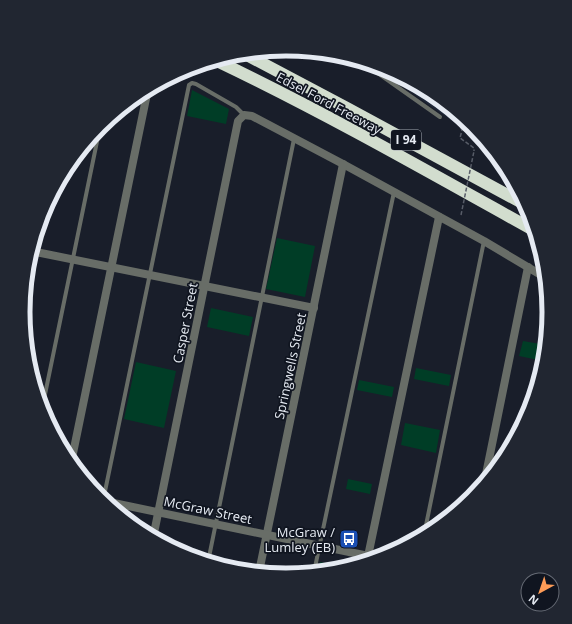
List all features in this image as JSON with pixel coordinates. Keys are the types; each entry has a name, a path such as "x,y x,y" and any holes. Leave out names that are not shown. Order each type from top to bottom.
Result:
{"highway":[{"name":"Edsel Ford Freeway","path":"253,58 354,111 516,200"},
{"name":"Edsel Ford Freeway","path":"223,64 317,112 527,226"},
{"path":"476,178 502,185 511,189"},
{"path":"520,223 528,230"}],"street":[{"path":"73,454 146,98"},
{"path":"244,115 252,116 343,164 484,241 539,274"},
{"name":"Casper Street","path":"154,532 238,120 244,115"},
{"name":"Springwells Street","path":"260,566 343,164"},
{"path":"369,554 439,217"},
{"path":"37,252 314,308"},
{"path":"487,471 528,267"},
{"name":"McGraw Street","path":"117,504 320,546 361,556"}],"lane":[{"path":"378,73 440,117"},
{"path":"106,493 189,85 192,83 196,84 236,107 244,115"},
{"path":"209,556 294,138"},
{"path":"45,396 97,139"},
{"path":"315,566 394,192"},
{"path":"426,526 484,241"}],"path":[{"path":"459,123 462,130 460,138 474,148 461,215"}],"shaded area":[{"path":"394,80 428,99 466,130"}],"green space":[{"path":"192,90 229,109 226,124 187,116"},
{"path":"277,238 315,246 305,297 266,289"},
{"path":"211,308 253,317 249,336 207,327"},
{"path":"523,341 540,344 537,360 519,356"},
{"path":"136,362 176,371 164,428 124,419"},
{"path":"416,368 451,375 449,386 414,379"},
{"path":"359,380 394,387 392,397 357,390"},
{"path":"405,423 440,430 436,453 401,445"},
{"path":"348,479 372,484 370,494 346,489"},
{"path":"320,562 330,564 319,566"}],"place":[{"name":"McGraw / Lumley (EB)","path":"349,539"}]}
